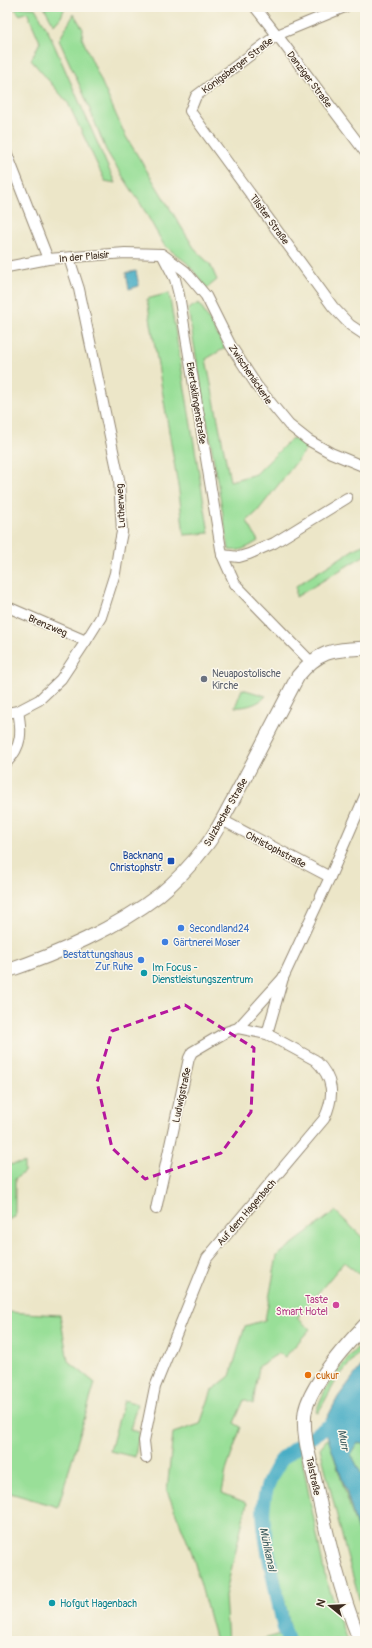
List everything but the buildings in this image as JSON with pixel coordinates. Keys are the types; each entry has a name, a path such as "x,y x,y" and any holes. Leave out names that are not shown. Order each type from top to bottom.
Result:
{"street":[{"name":"Danziger Straße","path":"255,7 365,152"},
{"name":"Königsberger Straße","path":"196,96 277,35 344,7"},
{"name":"Tilsiter Straße","path":"196,96 190,111 333,307 350,325 365,334"},
{"path":"7,154 48,259"},
{"name":"In der Plaisir","path":"7,267 48,259 124,253 162,254"},
{"name":"Zwischenäckerle","path":"162,254 185,271 206,296 231,346 257,386 289,425 308,440 331,453 365,467"},
{"name":"Ekertsklingenstraße","path":"162,254 175,279 179,295 222,555 235,584 311,662"},
{"name":"Lutherweg","path":"7,713 18,711 39,700 61,679 86,641 101,617 115,573 122,532 119,479 78,289 69,258"},
{"path":"222,555 239,558 274,543 347,498"},
{"name":"Brenzweg","path":"10,608 86,641"},
{"name":"Sulzbacher Straße","path":"7,971 41,960 69,948 128,916 159,895 205,848 222,820 298,676 311,662 326,653 338,650 365,648"},
{"path":"7,762 14,755 21,738 18,711"},
{"name":"Ludwigstraße","path":"267,1034 283,978 330,877 365,796"},
{"name":"Christophstraße","path":"222,820 330,877"},
{"name":"Ludwigstraße","path":"156,1209 188,1058 192,1052 226,1032 238,1028 283,978"},
{"name":"Auf dem Hagenbach","path":"146,1458 144,1441 155,1387 207,1258 324,1119 330,1106 331,1082 315,1060 267,1034 238,1028"},
{"name":"Talstraße","path":"360,1641 348,1611 323,1519 309,1455 305,1429 305,1412 317,1384 365,1325"}],"highlighted area":[{"path":"185,1005 254,1048 251,1112 221,1153 145,1179 112,1148 97,1082 112,1031"}],"green space":[{"path":"13,7 35,8 48,31 115,183 105,181 68,103 31,60 40,42 27,12 20,15"},
{"path":"44,7 65,7 61,17 54,25"},
{"path":"74,14 83,29 82,38 125,135 196,251 210,264 217,280 207,288 187,263 164,245 139,201 106,150 84,95 59,40"},
{"path":"169,293 209,533 184,535 179,492 147,299"},
{"path":"199,303 225,348 206,359 230,481 256,474 292,438 308,447 257,512 247,521 258,541 241,550 229,550 188,309"},
{"path":"365,544 365,555 296,597 296,586 356,548"},
{"path":"242,689 266,696 252,705 235,707"},
{"path":"24,1163 24,1172 15,1179 15,1217 7,1220 7,1165"},
{"path":"335,1211 365,1240 365,1275 363,1277 344,1262 297,1318 310,1329 285,1357 279,1353 259,1366 253,1404 244,1400 234,1423 241,1427 226,1471 222,1493 247,1503 225,1596 228,1641 216,1641 192,1553 167,1491 173,1433 200,1424 212,1390 230,1376 245,1326 265,1320 277,1256"},
{"path":"7,1312 60,1315 68,1361 95,1383 58,1507 7,1492"},
{"path":"365,1339 365,1345 337,1379 318,1413 316,1412 325,1391 336,1373"},
{"path":"124,1400 137,1404 130,1430 139,1432 135,1457 110,1451"},
{"path":"328,1438 365,1554 365,1620 320,1448"},
{"path":"358,1442 365,1445 365,1481 351,1454"},
{"path":"300,1449 325,1576 347,1641 257,1641 291,1631 266,1512 268,1498 281,1466"}],"water":[{"path":"136,271 139,286 129,289 126,273"},
{"name":"Murr","path":"365,1361 365,1445 358,1442 351,1454 365,1481 365,1555 346,1490 326,1433 326,1420 338,1397"}],"waterway":[{"name":"Mühlkanal","path":"288,1641 283,1625 265,1536 263,1511 264,1500 272,1475 279,1463 290,1452 341,1418"}],"place":[{"name":"Neuapostolische Kirche","path":"204,679"},
{"name":"Backnang Christophstr.","path":"171,861"},
{"name":"Secondland24","path":"181,928"},
{"name":"Gärtnerei Moser","path":"165,942"},
{"name":"Bestattungshaus Zur Ruhe","path":"141,960"},
{"name":"Im Focus - Dienstleistungszentrum","path":"144,973"},
{"name":"Taste Smart Hotel","path":"336,1305"},
{"name":"cukur","path":"308,1375"},
{"name":"Hofgut Hagenbach","path":"52,1603"}]}
